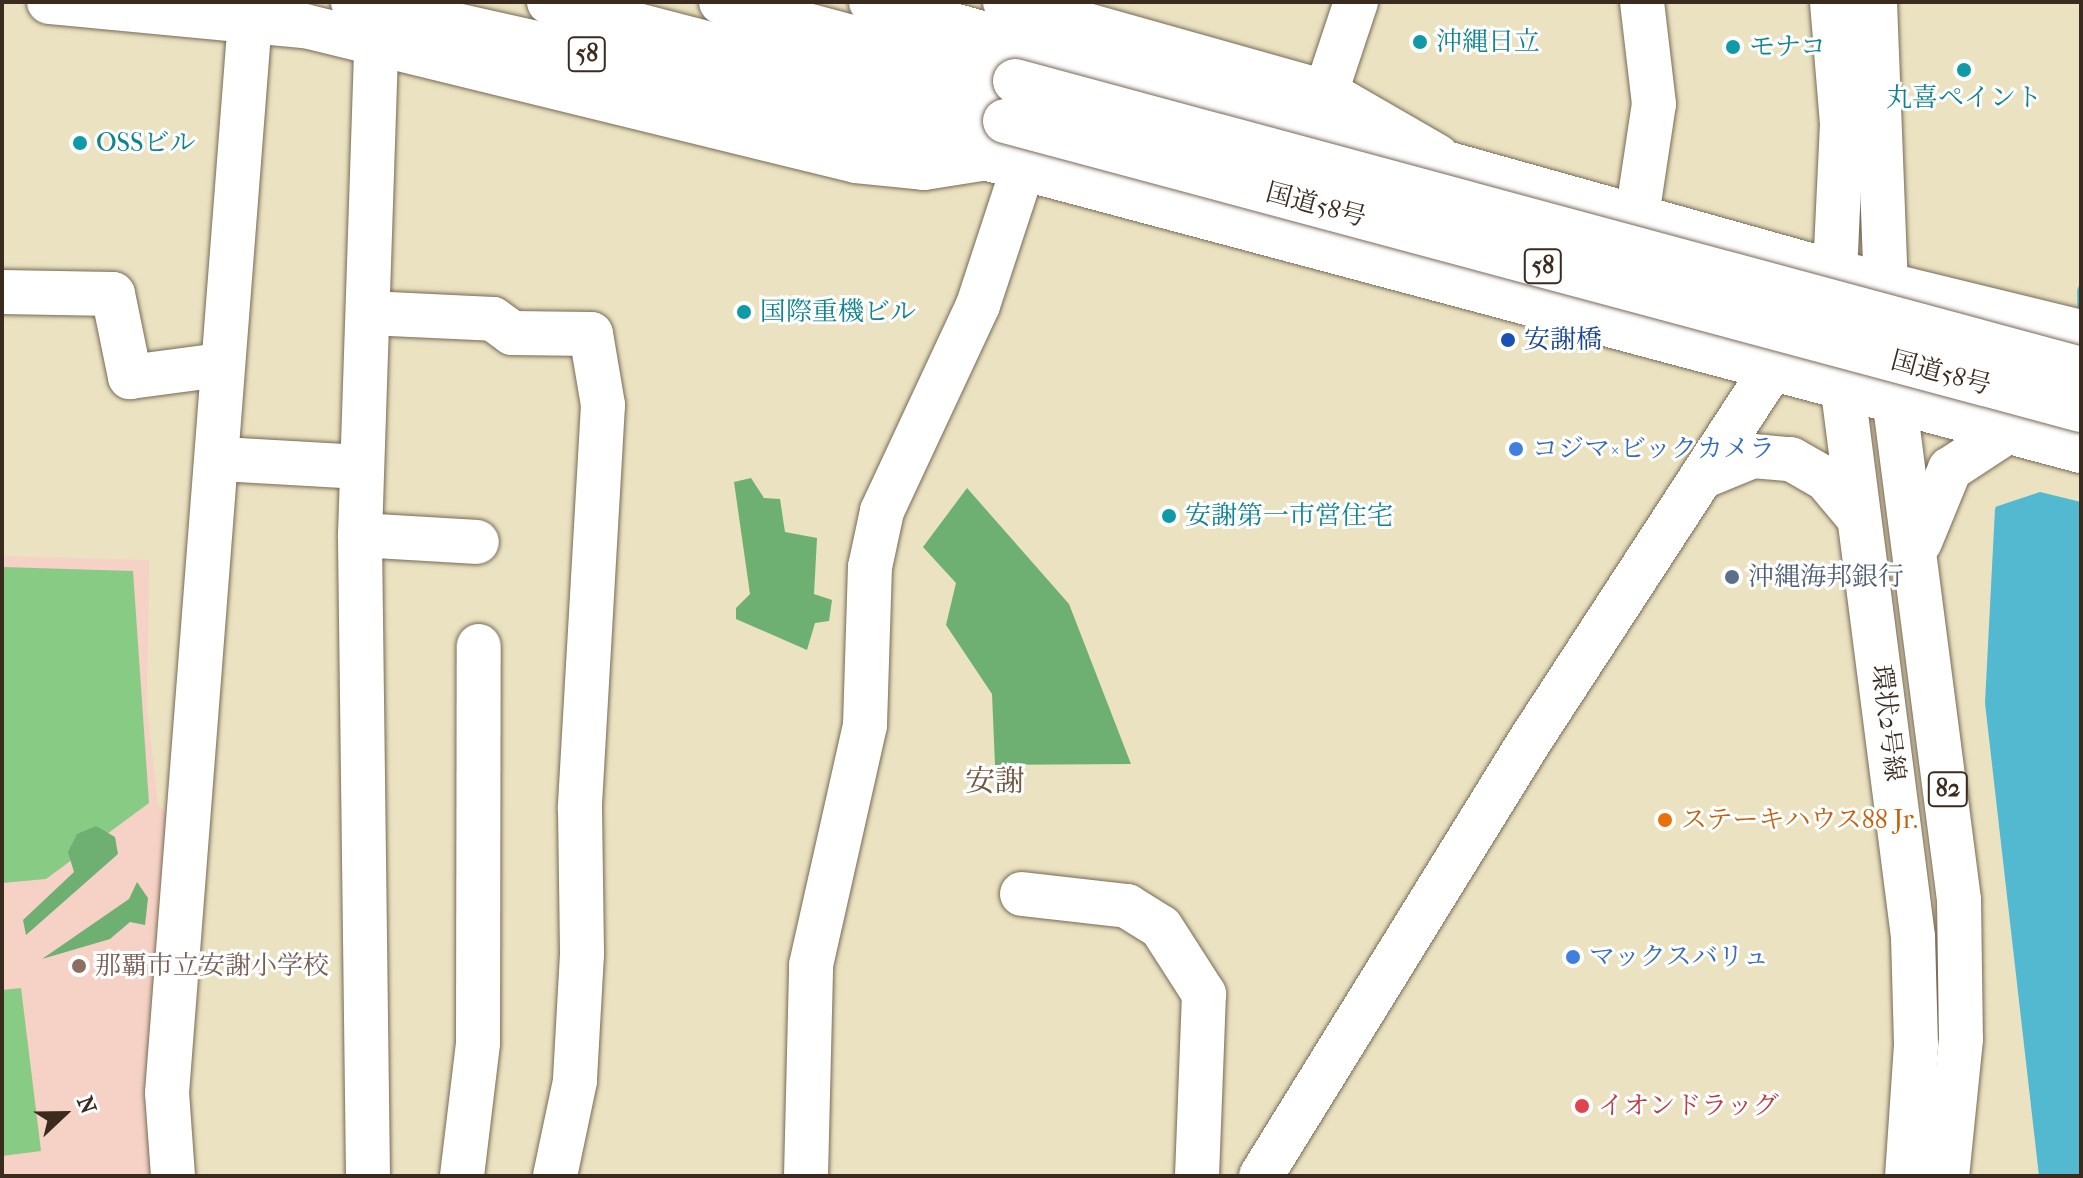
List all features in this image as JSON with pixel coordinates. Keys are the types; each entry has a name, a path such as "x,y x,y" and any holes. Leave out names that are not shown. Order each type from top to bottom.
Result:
{"main road":[{"path":"49,2 250,19 376,40 523,69 856,161 924,168 1008,132"},
{"name":"58","path":"353,2 640,66 1008,132 1771,373 2081,451"},
{"name":"国道58号","path":"549,2 1008,132 2081,410"},
{"name":"国道58号","path":"721,2 1008,132 2081,369"},
{"path":"871,2 1835,272 2065,328"},
{"path":"1005,2 1326,92 1447,163"},
{"path":"1326,92 1356,2"},
{"path":"1637,216 1654,104 1642,2"},
{"name":"環状2号線","path":"1832,2 1842,124 1835,272 1839,392 1913,937 1916,1045 1907,1176"},
{"name":"環状2号線","path":"1875,2 1894,404 1918,548 1959,900 1961,1039 1947,1176"},
{"path":"173,1176 168,1077 221,459 220,365 250,19"},
{"path":"368,1176 360,535 376,40"},
{"path":"806,1176 811,965 865,725 873,553 898,472 978,305 1008,132"},
{"path":"1261,1176 1529,742 1707,475 1835,272"},
{"path":"2,292 113,294 130,377 196,374 220,365"},
{"path":"368,313 493,319 512,333 591,334 603,405 580,809 582,954 575,1081 555,1176"},
{"path":"1918,548 1950,469 2011,432"},
{"path":"1707,475 1753,456 1791,459 1826,479 1858,517"},
{"path":"221,459 361,467"},
{"path":"360,535 477,542"},
{"path":"462,1176 478,1043 479,646"},
{"path":"1022,894 1127,906 1161,927 1204,994 1197,1176"}],"shaded area":[{"name":"那覇市立安謝小学校","path":"2,556 149,560 147,709 158,805 169,815 144,1116 155,1176 2,1176"}],"green space":[{"path":"751,478 764,498 780,499 785,532 817,538 814,594 832,600 829,621 815,623 807,650 736,619 736,608 750,594 734,482"},
{"path":"967,488 1069,604 1131,764 995,765 992,694 946,625 956,583 923,547"},
{"path":"2,567 133,571 149,803 46,879 2,883"},
{"path":"96,826 115,837 118,854 26,935 23,920 74,872 68,852 77,834"},
{"path":"137,882 148,898 145,925 130,922 110,939 42,959 129,899"},
{"path":"21,988 41,1151 2,1156 2,990"}],"water":[{"path":"2081,280 2081,1176 2039,1176 1985,703 1995,509"}],"pier":[{"path":"2077,280 2081,502 2040,492 1992,508"}],"place":[{"name":"沖縄日立","path":"1420,42"},
{"name":"モナコ","path":"1733,47"},
{"name":"丸喜ペイント","path":"1964,70"},
{"name":"OSSビル","path":"80,143"},
{"name":"国際重機ビル","path":"744,312"},
{"name":"安謝橋","path":"1508,340"},
{"name":"コジマ×ビックカメラ","path":"1516,449"},
{"name":"安謝第一市営住宅","path":"1169,516"},
{"name":"沖縄海邦銀行","path":"1732,577"},
{"name":"ステーキハウス88 Jr.","path":"1665,820"},
{"name":"マックスバリュ","path":"1573,957"},
{"name":"那覇市立安謝小学校","path":"79,966"},
{"name":"イオンドラッグ","path":"1582,1106"}],"district":[{"name":"安謝","path":"995,782"}]}
